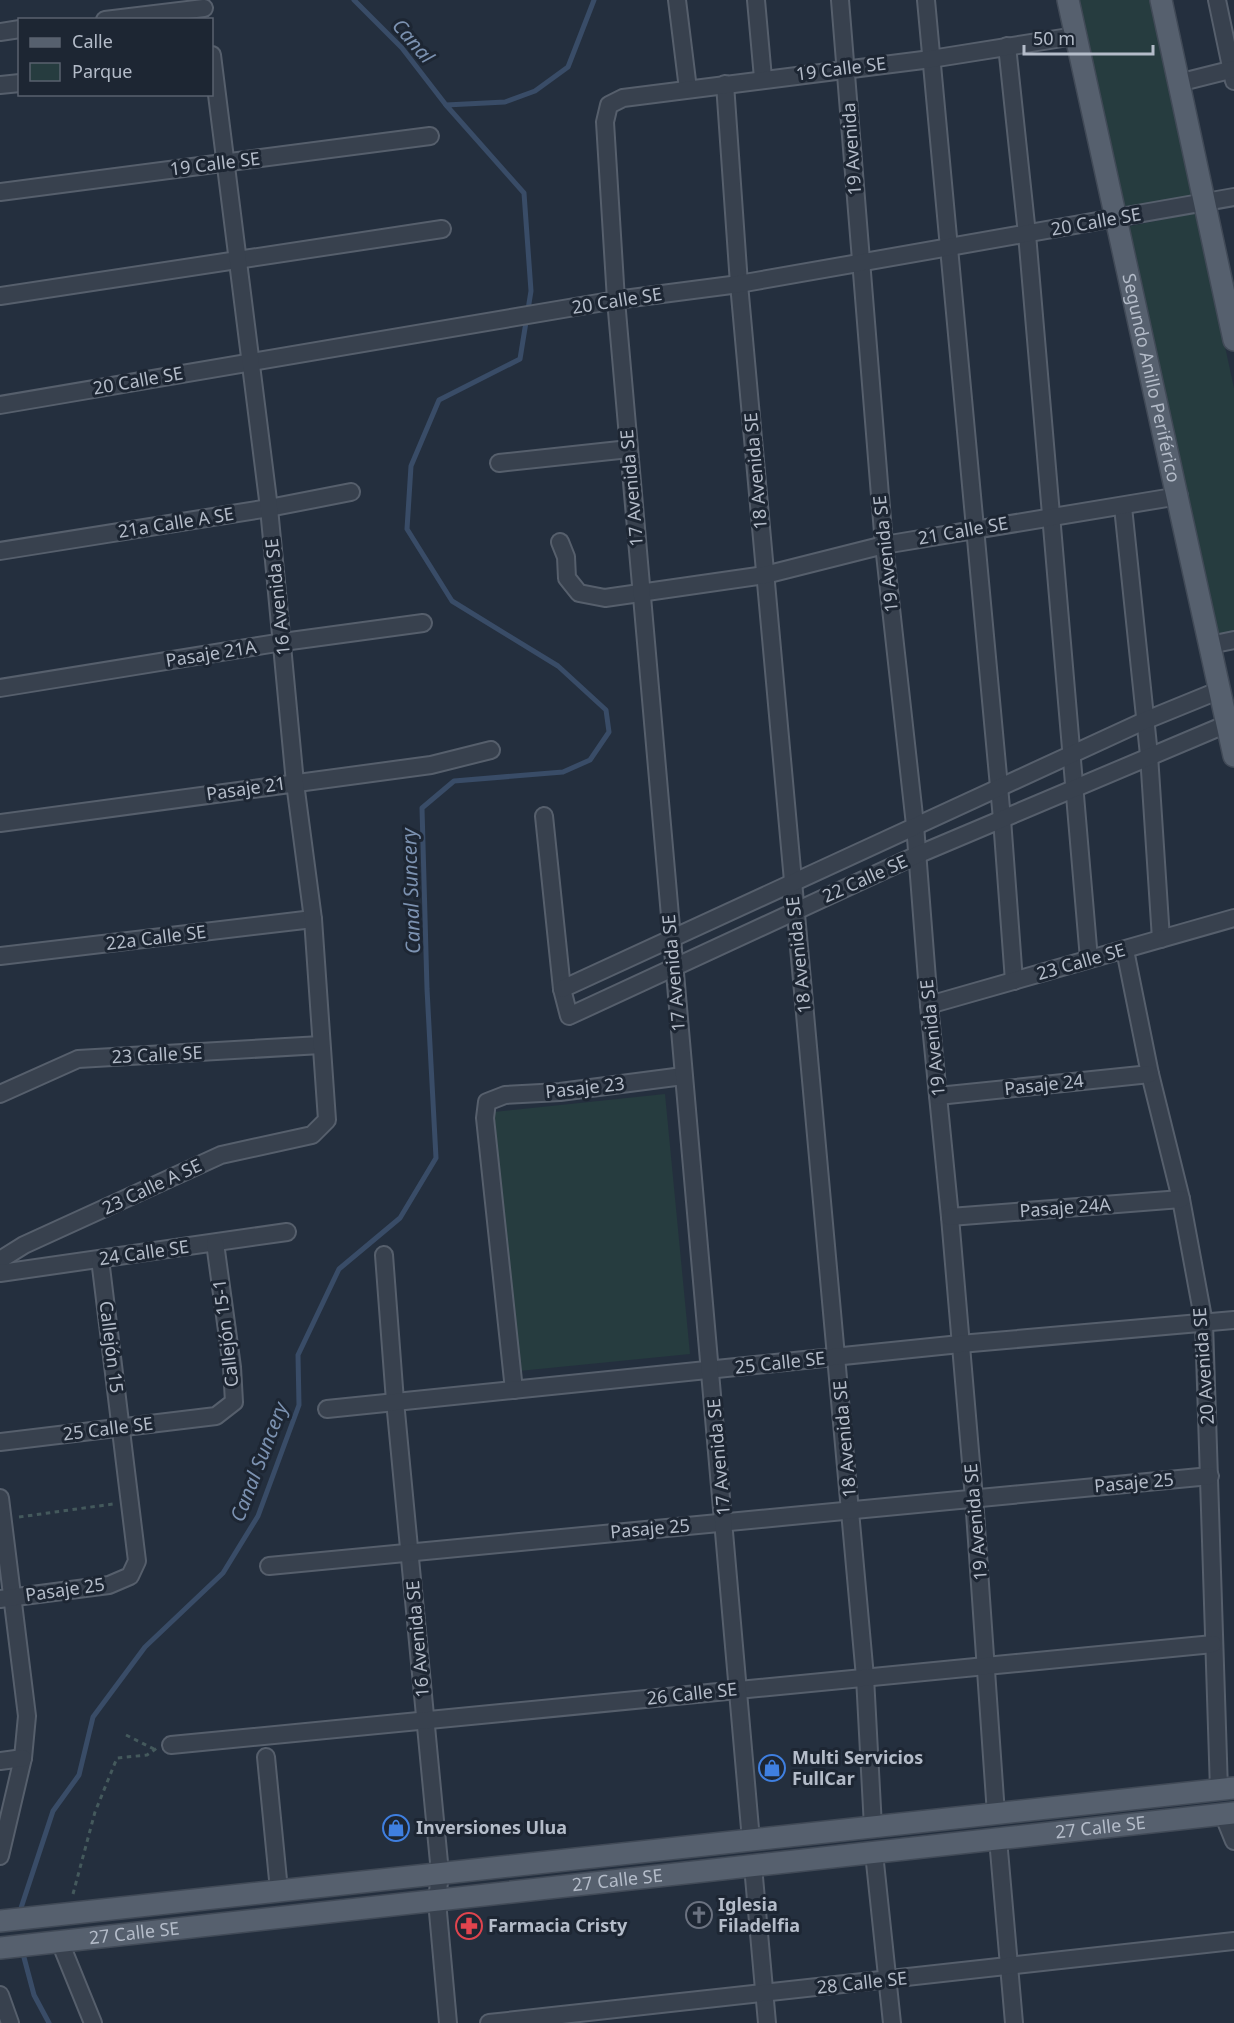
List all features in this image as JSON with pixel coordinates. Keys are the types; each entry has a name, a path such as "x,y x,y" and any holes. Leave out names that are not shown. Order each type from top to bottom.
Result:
{"main road":[{"name":"Segundo Anillo Periférico","path":"1068,0 1114,219 1179,496 1234,756"},
{"path":"1161,0 1233,326"},
{"name":"27 Calle SE","path":"0,1921 1227,1789"},
{"name":"27 Calle SE","path":"0,1948 1228,1813"}],"street":[{"path":"677,0 688,89"},
{"path":"756,0 763,78"},
{"name":"19 Avenida","path":"840,0 860,262"},
{"path":"926,0 1002,819 1014,981"},
{"path":"1178,83 1233,73 1217,0"},
{"path":"123,18 205,9"},
{"path":"0,32 18,29"},
{"name":"19 Calle SE","path":"609,105 623,98 763,78 931,59 1075,36"},
{"path":"1007,46 1027,234 1089,960"},
{"name":"16 Avenida SE","path":"213,69 269,508 295,783 313,919 327,1120 312,1135"},
{"path":"0,85 18,83"},
{"name":"18 Avenida SE","path":"725,84 739,284 851,1510 865,1677 873,1827"},
{"name":"17 Avenida SE","path":"609,105 605,122 616,300 660,780 670,938 712,1370 751,1840"},
{"name":"19 Calle SE","path":"0,192 430,136"},
{"name":"20 Calle SE","path":"0,405 616,300 739,284 1234,197"},
{"path":"0,296 442,229"},
{"name":"19 Avenida SE","path":"860,262 884,545 915,825 929,1005 950,1217 987,1666 996,1814"},
{"path":"499,463 629,449"},
{"name":"21a Calle A SE","path":"0,551 269,508 351,492"},
{"name":"21 Calle SE","path":"560,542 566,557 567,578 579,592 605,598 765,574 884,545 974,528 1123,507 1179,496"},
{"path":"1123,507 1149,755 1161,939"},
{"name":"Pasaje 21A","path":"0,688 283,642 423,623"},
{"path":"1210,645 1234,640"},
{"name":"22 Calle SE","path":"1220,690 1144,721 915,825 562,989 568,1016 917,855 1149,755 1227,724"},
{"name":"Pasaje 21","path":"0,823 431,765 491,750"},
{"path":"544,816 562,989"},
{"name":"23 Calle SE","path":"929,1005 1234,918"},
{"name":"22a Calle SE","path":"0,956 313,919"},
{"name":"20 Avenida SE","path":"1125,950 1150,1074 1181,1199 1204,1323 1213,1644 1227,1789"},
{"name":"23 Calle SE","path":"0,1094 78,1059 321,1045"},
{"name":"Pasaje 24","path":"938,1096 1150,1074"},
{"name":"Pasaje 23","path":"514,1390 485,1118 487,1101 505,1095 560,1092 683,1077"},
{"name":"23 Calle A SE","path":"0,1260 24,1245 221,1155 312,1135"},
{"name":"Pasaje 24A","path":"950,1217 1181,1199"},
{"name":"24 Calle SE","path":"0,1273 287,1232"},
{"name":"Callejón 15-1","path":"214,1243 232,1367 234,1402 216,1416"},
{"name":"16 Avenida SE","path":"384,1255 395,1401 440,1873 437,1901 448,2023"},
{"name":"Callejón 15","path":"100,1259 136,1561 130,1576"},
{"name":"25 Calle SE","path":"327,1410 395,1401 960,1344 1234,1320"},
{"name":"25 Calle SE","path":"0,1442 216,1416"},
{"name":"Pasaje 25","path":"269,1566 1210,1476"},
{"path":"0,1498 6,1598 27,1716 24,1758 0,1856"},
{"name":"Pasaje 25","path":"6,1598 109,1585 130,1576"},
{"name":"26 Calle SE","path":"171,1744 1213,1644"},
{"path":"266,1757 279,1890"},
{"path":"0,1761 24,1758"},
{"path":"1228,1813 1234,1841"},
{"path":"998,1839 1014,2023"},
{"path":"874,1852 892,2023"},
{"path":"753,1866 767,2023"},
{"name":"28 Calle SE","path":"489,2023 1234,1941"},
{"path":"54,1942 93,2023"},
{"path":"0,1995 10,2023"}],"path":[{"path":"3,1520 130,1502"},
{"path":"126,1735 154,1749"},
{"path":"62,1914 95,1812 117,1758 147,1755 154,1749 171,1744"}],"green space":[{"path":"1069,0 1160,0 1200,201 1116,214"},
{"path":"1196,213 1234,388 1234,631 1217,634 1126,227"},
{"path":"665,1094 690,1354 519,1371 494,1112"}],"waterway":[{"name":"Canal","path":"354,0 402,48 446,105"},
{"name":"Canal Suncery","path":"19,1914 53,1811 79,1775 93,1717 145,1647 223,1573 258,1516 299,1405 298,1355 339,1269 400,1218 436,1158 427,989 422,808 454,781 563,772 590,760 609,732 606,710 558,666 452,601 407,529 411,466 439,400 520,359 531,291 524,193 446,105 505,102 535,91 568,67 594,0"},
{"name":"Canal Suncery","path":"22,1950 34,1995 49,2023"}],"place":[{"name":"Multi Servicios FullCar","path":"772,1768"},
{"name":"Inversiones Ulua","path":"396,1828"},
{"name":"Iglesia Filadelfia","path":"699,1915"},
{"name":"Farmacia Cristy","path":"469,1926"}]}
